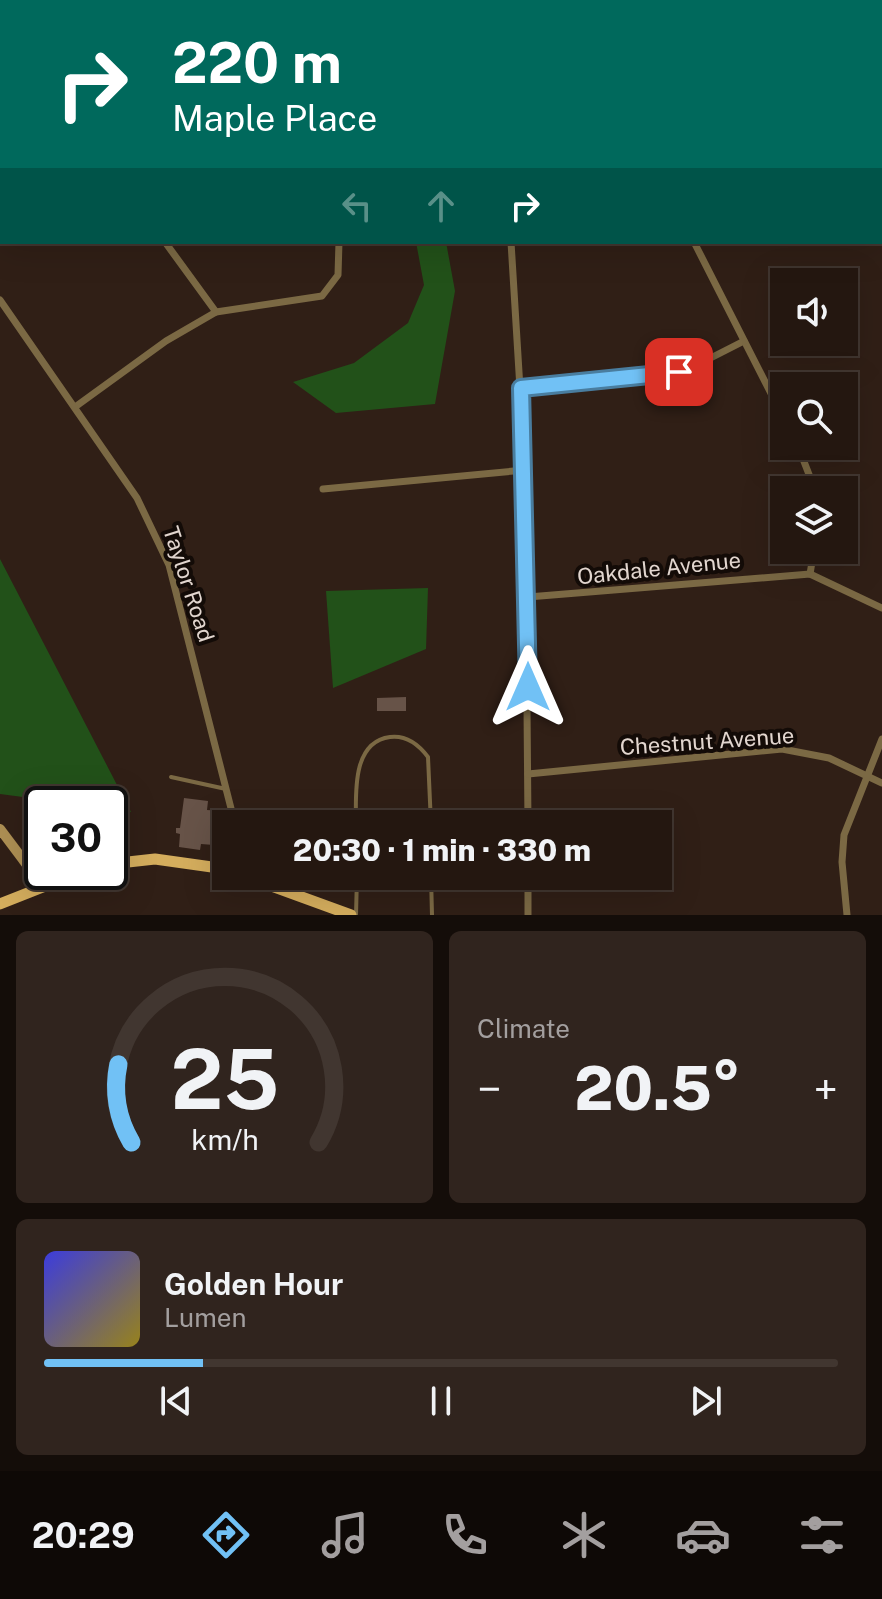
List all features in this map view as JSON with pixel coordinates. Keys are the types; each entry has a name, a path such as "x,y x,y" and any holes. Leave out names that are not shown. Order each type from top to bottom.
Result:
{"main road":[{"path":"0,829 24,861"},
{"path":"128,862 155,859 212,867"},
{"path":"0,904 31,890"},
{"path":"283,890 353,915"}],"street":[{"path":"166,244 216,312"},
{"path":"75,407 166,341 216,312 322,296 338,275 339,244"},
{"path":"511,244 525,470 528,810"},
{"path":"695,244 770,392"},
{"name":"Taylor Road","path":"0,300 137,498 163,549 231,810"},
{"path":"521,388 665,375 691,368 744,341"},
{"path":"323,489 525,470"},
{"path":"810,574 812,564"},
{"name":"Oakdale Avenue","path":"528,597 810,574 882,608"},
{"path":"847,915 842,844 882,739"},
{"name":"Chestnut Avenue","path":"528,774 782,749 829,758 882,783"},
{"path":"528,890 528,915"}],"lane":[{"path":"356,810 361,763 374,743 394,736 415,743 428,757 430,810"},
{"path":"171,777 226,789"},
{"path":"353,915 356,890"},
{"path":"431,890 432,915"}],"green space":[{"path":"416,244 446,244 455,291 435,404 336,413 293,382 354,363 408,323 424,285"},
{"path":"0,559 118,786 24,786 24,797 0,794"},
{"path":"428,588 426,649 333,688 326,591"}],"building":[{"path":"406,697 406,711 377,711 377,698"},
{"path":"184,798 208,801 207,810 212,810 212,845 201,844 200,850 179,847 180,834 176,833 176,828 180,828"}],"route":[{"path":"528,687 521,388 646,378 679,372"}]}
